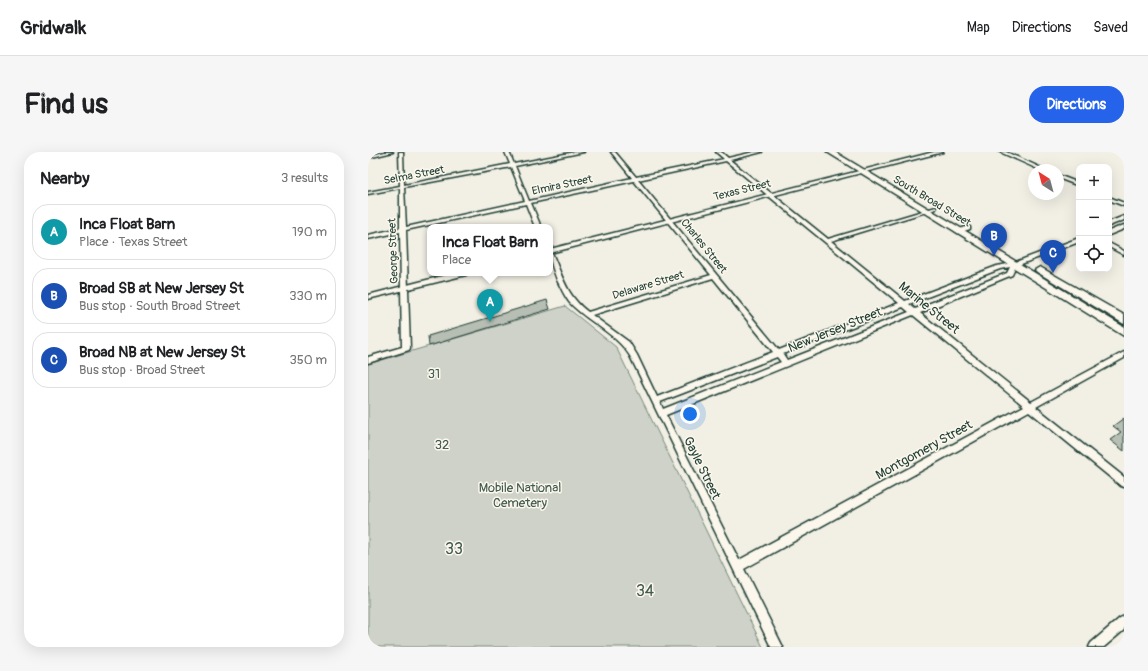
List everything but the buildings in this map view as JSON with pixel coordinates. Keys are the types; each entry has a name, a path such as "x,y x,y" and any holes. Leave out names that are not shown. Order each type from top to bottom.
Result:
{"main road":[{"name":"South Broad Street","path":"830,152 865,171 958,231 1124,332"},
{"path":"838,152 865,171 934,208 1124,320"}],"street":[{"path":"368,157 391,152"},
{"name":"George Street","path":"368,360 406,348 401,152"},
{"path":"506,152 537,224"},
{"name":"Selma Street","path":"368,193 582,152"},
{"name":"Charles Street","path":"613,152 786,363"},
{"name":"Marine Street","path":"718,152 1124,483"},
{"name":"Elmira Street","path":"428,224 760,152"},
{"path":"924,152 930,155"},
{"name":"Texas Street","path":"553,250 940,152"},
{"path":"1002,152 1030,164"},
{"path":"1064,179 1076,184"},
{"path":"1112,199 1124,205"},
{"path":"826,241 934,208"},
{"path":"1112,223 1124,218"},
{"name":"Elmira Street","path":"368,237 427,224"},
{"path":"1112,232 1124,227"},
{"path":"958,231 968,228"},
{"name":"New Jersey Street","path":"655,401 904,303 999,267 1014,265 1076,241"},
{"path":"1112,247 1124,253"},
{"name":"Gayle Street","path":"553,262 566,293 579,308 626,344 633,355 660,413 777,647"},
{"name":"New Jersey Street","path":"660,413 1010,274 1014,265"},
{"path":"368,297 451,276"},
{"name":"Delaware Street","path":"587,314 715,276"},
{"name":"Montgomery Street","path":"737,567 1124,355"},
{"path":"1095,647 1124,622"}],"green space":[{"name":"Mobile National Cemetery","path":"565,306 616,347 763,647 368,647 368,364"}],"place":[{"name":"Broad SB at New Jersey St","path":"994,256"},
{"name":"Broad NB at New Jersey St","path":"1053,273"},
{"name":"Inca Float Barn","path":"490,322"}],"park label":[{"name":"31","path":"434,374"},
{"name":"32","path":"442,445"},
{"name":"33","path":"454,549"},
{"name":"34","path":"645,591"}]}
